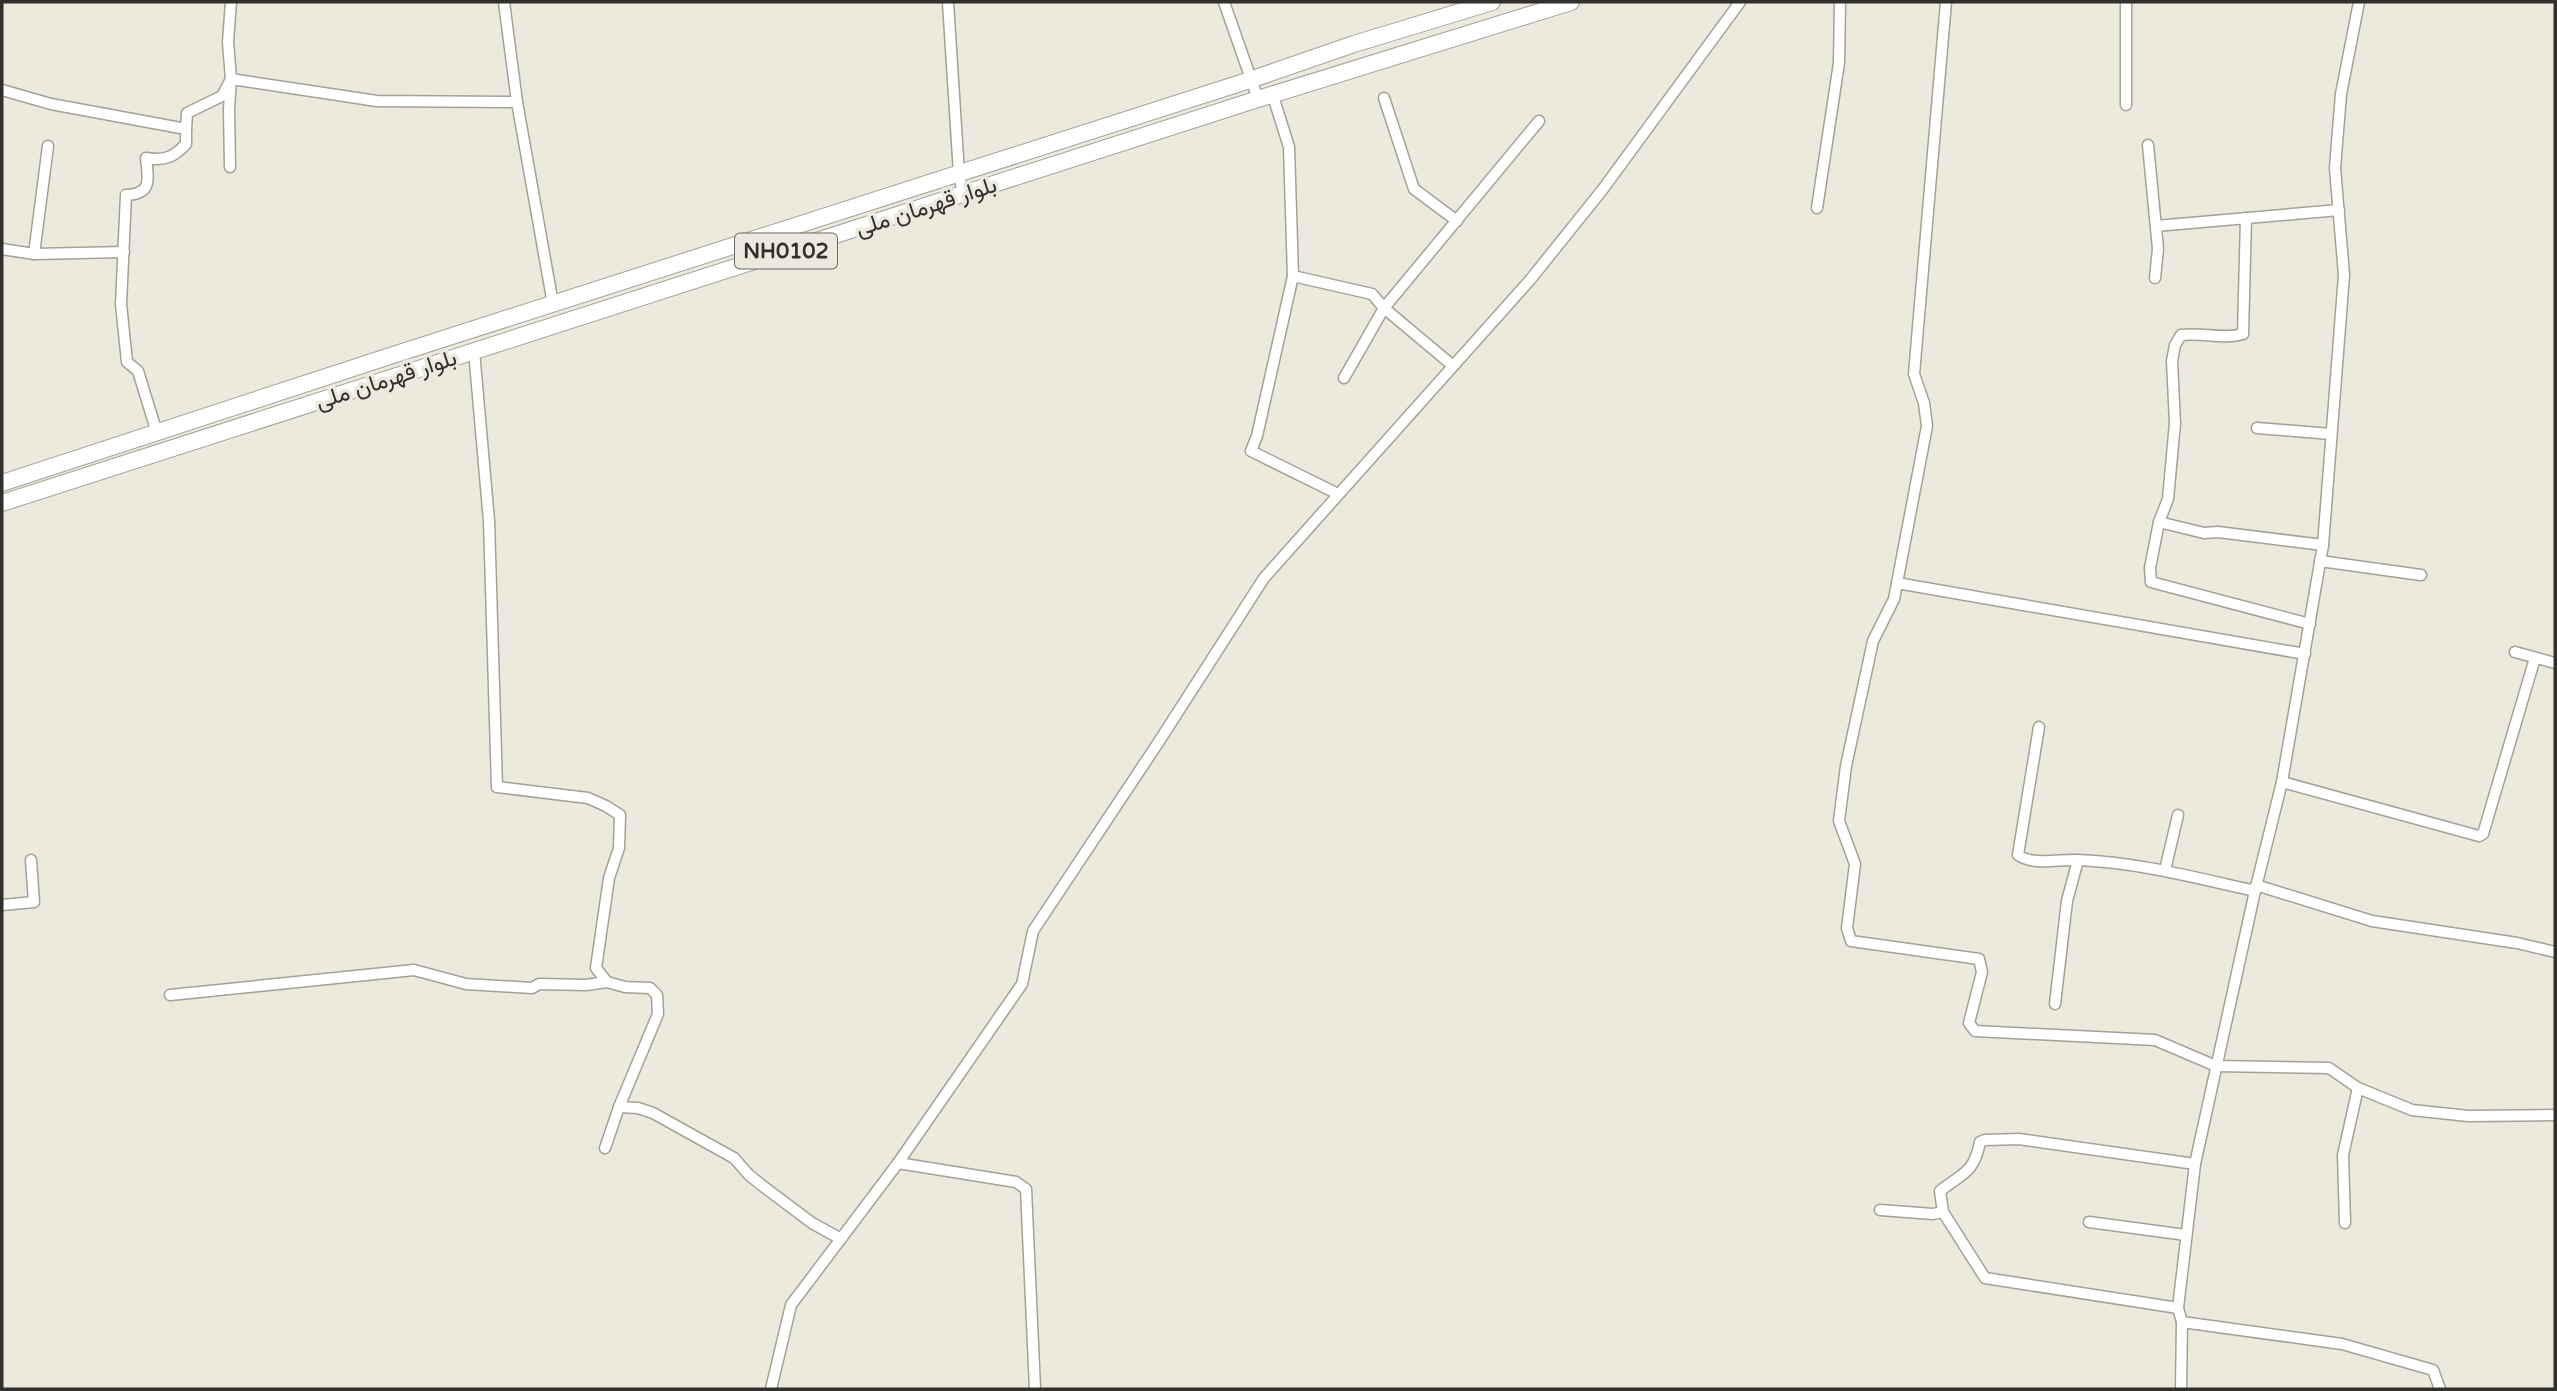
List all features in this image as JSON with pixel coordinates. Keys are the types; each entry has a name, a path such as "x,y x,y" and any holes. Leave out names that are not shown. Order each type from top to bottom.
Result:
{"highway":[{"name":"بلوار قهرمان ملی","path":"2,483 1250,80 1354,44 1492,2"},
{"name":"بلوار قهرمان ملی","path":"2,503 1265,97 1571,2"}],"street":[{"path":"230,167 231,2"},
{"path":"504,2 517,102 553,304"},
{"path":"948,2 959,174 963,194"},
{"path":"1224,2 1250,80 1265,97 1289,147 1293,276 1257,436 1251,451 1338,494"},
{"path":"771,1389 791,1305 898,1163 1022,984 1033,930 1264,578 1530,279 1603,189 1740,2"},
{"path":"1817,208 1839,64 1840,2"},
{"path":"1946,2 1914,374 1924,403 1927,426 1894,599 1873,641 1846,766 1839,821 1855,864 1847,928 1851,941 1979,959 1982,972 1969,1023 1975,1031 2155,1040 2216,1066 2329,1068 2358,1088 2412,1110 2468,1116 2555,1115"},
{"path":"2126,2 2126,105"},
{"path":"2181,1389 2182,1322 2178,1308 2195,1164 2282,782 2323,545 2344,275 2336,168 2341,94 2359,2"},
{"path":"231,79 377,100 517,102"},
{"path":"157,433 138,371 127,362 121,304 127,195 139,194 146,189 146,158 166,159 178,153 186,144 187,113 222,96 231,79"},
{"path":"2,90 51,104 186,129"},
{"path":"1384,97 1414,189 1457,221"},
{"path":"1344,378 1384,308 1539,121"},
{"path":"2148,145 2158,249 2155,278"},
{"path":"34,254 48,146"},
{"path":"2156,226 2339,210"},
{"path":"2246,218 2243,334 2234,337 2181,335 2175,345 2172,361 2174,436 2168,499 2159,522 2150,568 2151,582 2310,624"},
{"path":"2,249 34,254 124,253"},
{"path":"1293,276 1372,294 1384,308 1452,365"},
{"path":"474,351 489,521 497,787 588,799 606,806 620,816 619,848 609,878 597,959 597,968 607,982"},
{"path":"2257,428 2331,434"},
{"path":"2159,522 2204,533 2218,532 2323,545"},
{"path":"2320,561 2421,575"},
{"path":"1897,583 2305,654"},
{"path":"2515,652 2555,663"},
{"path":"2282,782 2479,836 2483,834 2535,658"},
{"path":"2039,727 2018,855 2026,860 2078,860 2165,870 2256,888 2372,921 2517,943 2555,952"},
{"path":"2165,870 2178,815"},
{"path":"2,905 34,902 31,860"},
{"path":"2055,1004 2067,901 2078,860"},
{"path":"170,995 414,970 466,984 532,988 539,984 586,985 607,982 625,987 650,988 657,995 658,1014 605,1148"},
{"path":"2345,1223 2343,1155 2358,1088"},
{"path":"619,1107 638,1108 653,1113 734,1158 764,1187 812,1223 841,1239"},
{"path":"2178,1308 1985,1278 1943,1212 1940,1191 1971,1168 1976,1161 1980,1142 1985,1140 2019,1139 2195,1164"},
{"path":"898,1163 1016,1182 1026,1189 1035,1389"},
{"path":"1880,1210 1933,1214 1943,1212"},
{"path":"2089,1222 2186,1235"},
{"path":"2182,1322 2342,1344 2433,1370 2440,1389"}]}
